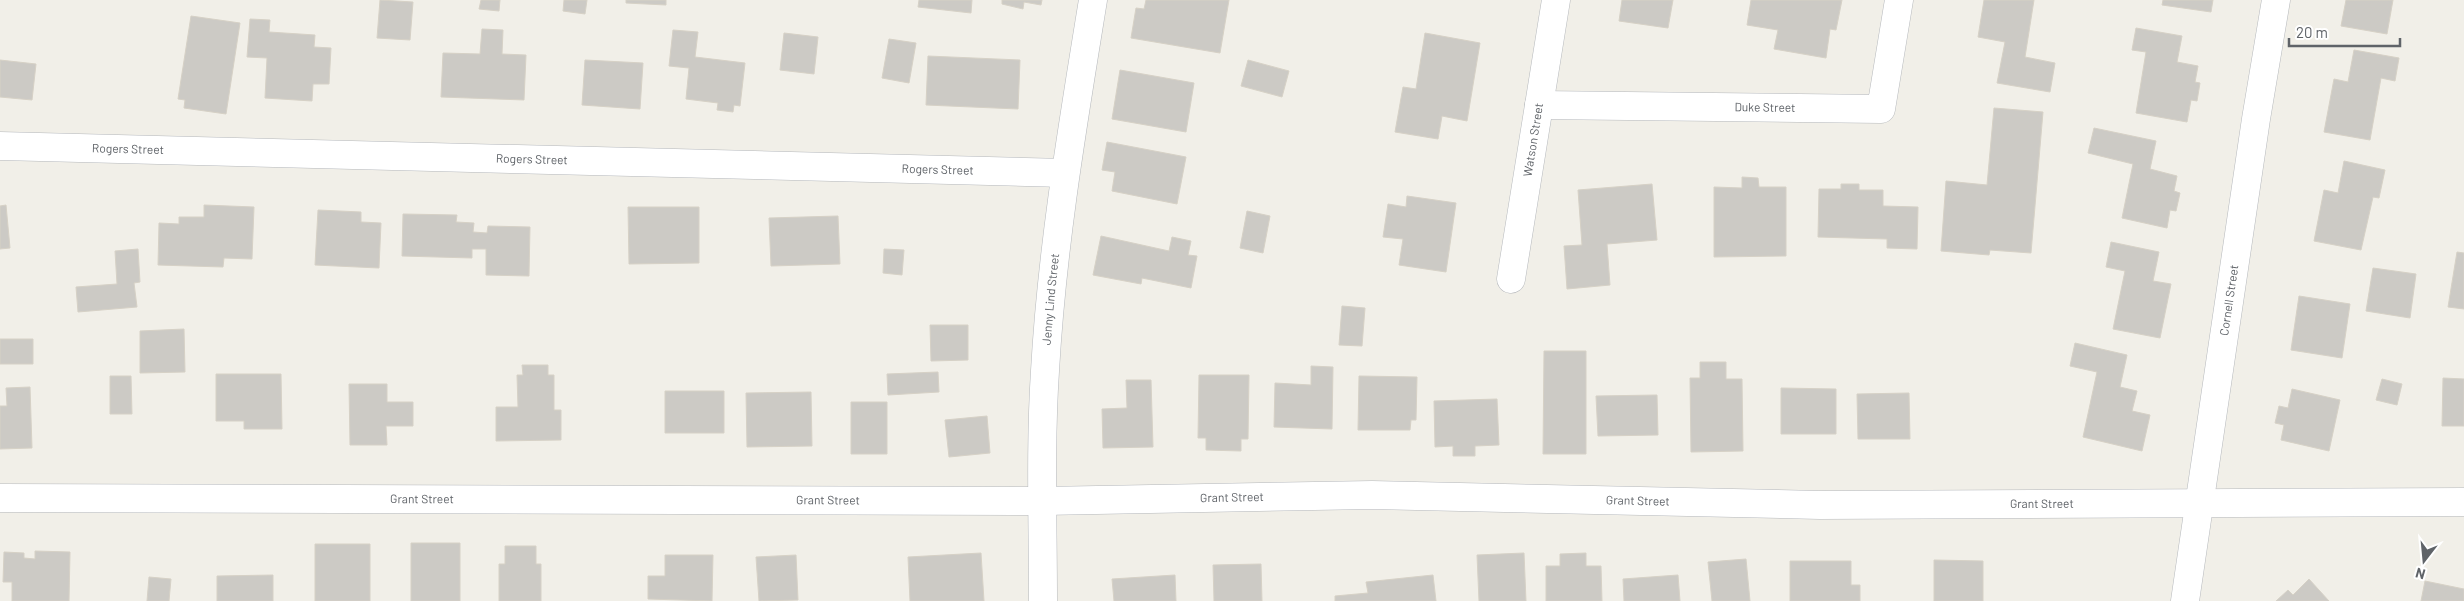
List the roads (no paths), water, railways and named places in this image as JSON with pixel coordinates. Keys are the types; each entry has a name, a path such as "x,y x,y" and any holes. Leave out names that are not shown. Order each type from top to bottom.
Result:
{"street":[{"name":"Jenny Lind Street","path":"1043,601 1044,370 1052,274 1065,173 1093,0"},
{"name":"Watson Street","path":"1511,280 1556,0"},
{"name":"Duke Street","path":"1539,105 1881,109 1900,0"},
{"name":"Cornell Street","path":"2185,601 2276,0"},
{"name":"Rogers Street","path":"0,146 1065,173"},
{"name":"Grant Street","path":"0,498 1043,501 1372,494 1820,505 2464,502"}]}
